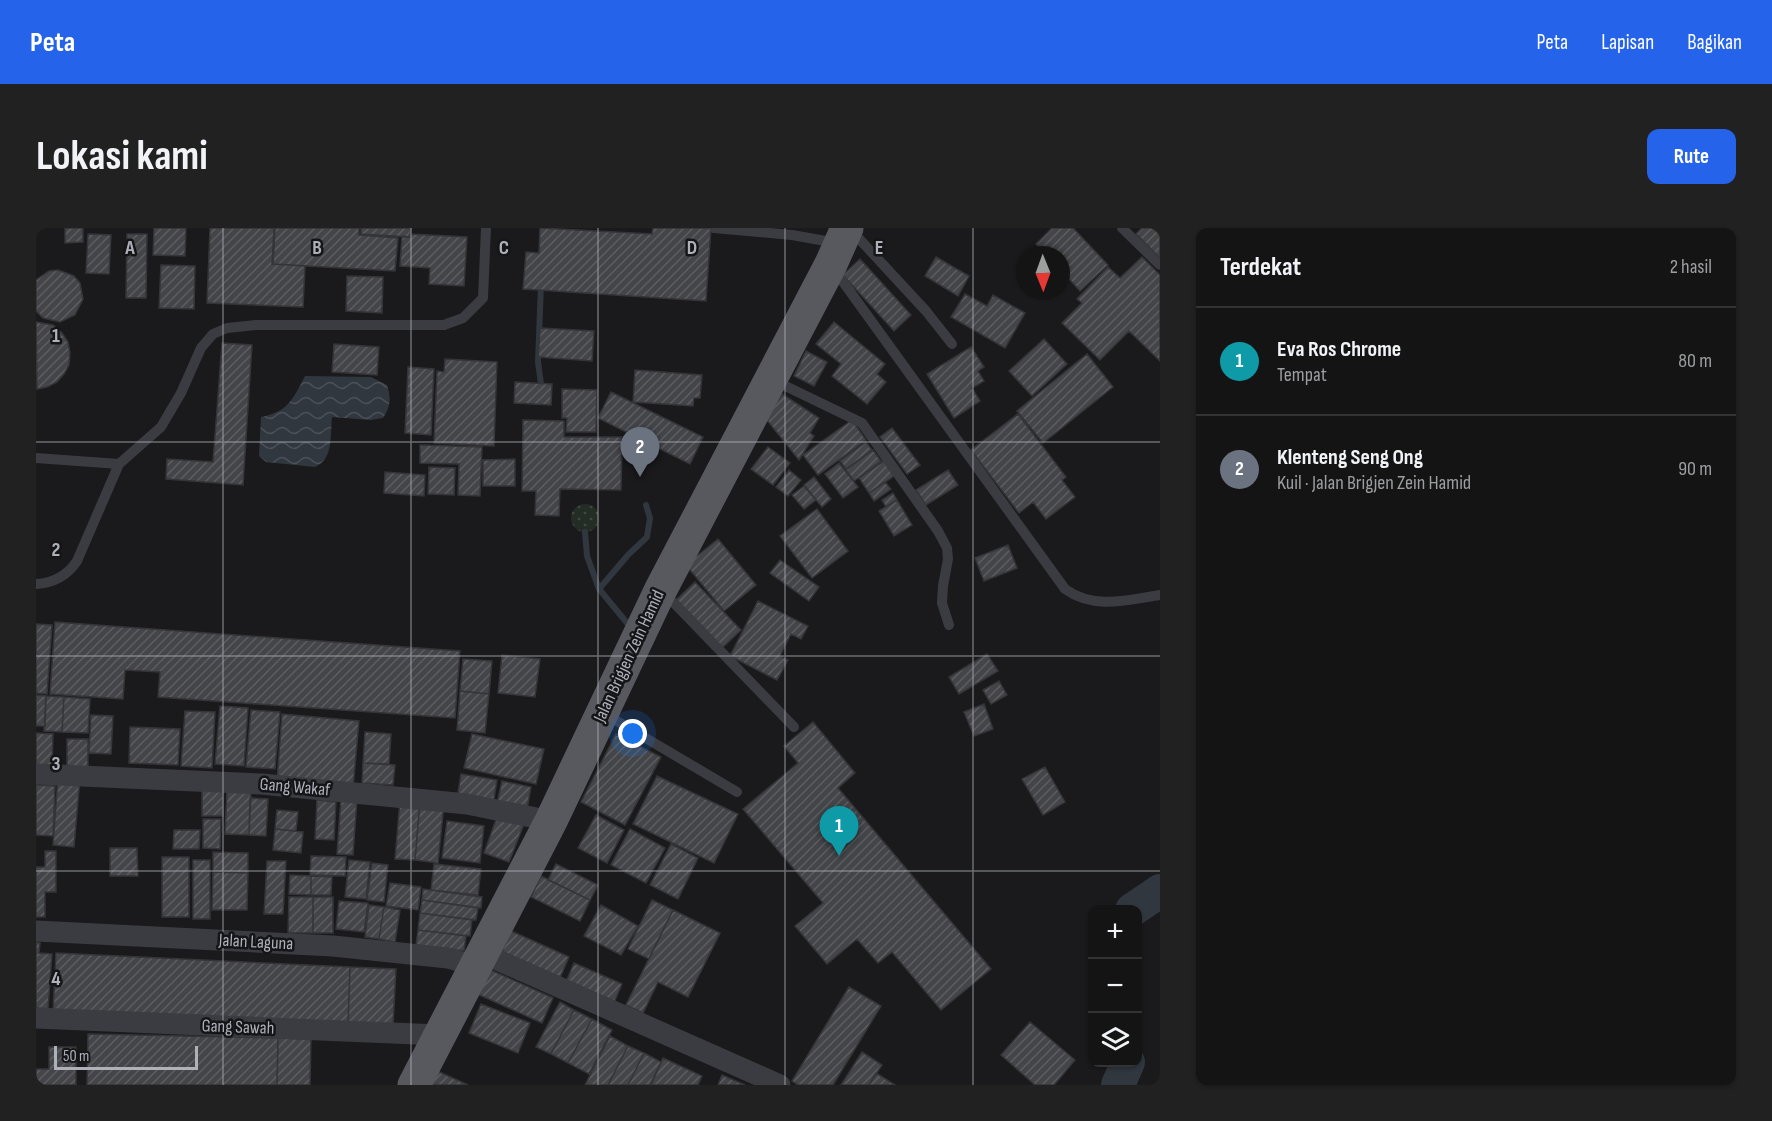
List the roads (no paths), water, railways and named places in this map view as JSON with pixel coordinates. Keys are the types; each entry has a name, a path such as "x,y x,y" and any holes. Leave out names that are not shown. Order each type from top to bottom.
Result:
{"main road":[{"name":"Jalan Brigjen Zein Hamid","path":"414,1085 551,821 660,591 842,241"}],"street":[{"name":"Gang Wakaf","path":"36,774 262,784 467,804 551,821"},
{"name":"Jalan Laguna","path":"36,931 333,946 478,960 780,1085"},
{"name":"Gang Sawah","path":"36,1018 440,1035"}],"lane":[{"path":"36,584 46,584 70,571 77,561 119,464 161,427 181,393 201,348 213,334 227,328 255,325 444,325 463,318 483,298 486,228"},
{"path":"714,228 842,241 926,311 952,344"},
{"path":"1122,228 1160,265"},
{"path":"842,241 1065,589 1076,597 1100,602 1160,595"},
{"path":"770,379 852,416 862,423 938,531 947,548 948,559 942,603 949,625"},
{"path":"36,458 119,464"},
{"path":"660,591 676,604 794,727"},
{"path":"602,712 737,792"}],"water":[{"path":"305,376 371,377 387,385 390,398 388,410 383,418 371,420 332,417 328,452 321,463 315,467 266,462 259,456 261,417 284,408"}],"waterway":[{"path":"541,285 538,362 542,391"},
{"path":"599,589 647,537 650,518 646,505"},
{"path":"585,532 587,556 599,589 632,629"},
{"path":"1139,905 1160,891"},
{"path":"1118,1085 1126,1067"}],"place":[{"name":"Klenteng Seng Ong","path":"640,477"},
{"name":"Eva Ros Chrome","path":"839,856"}]}
